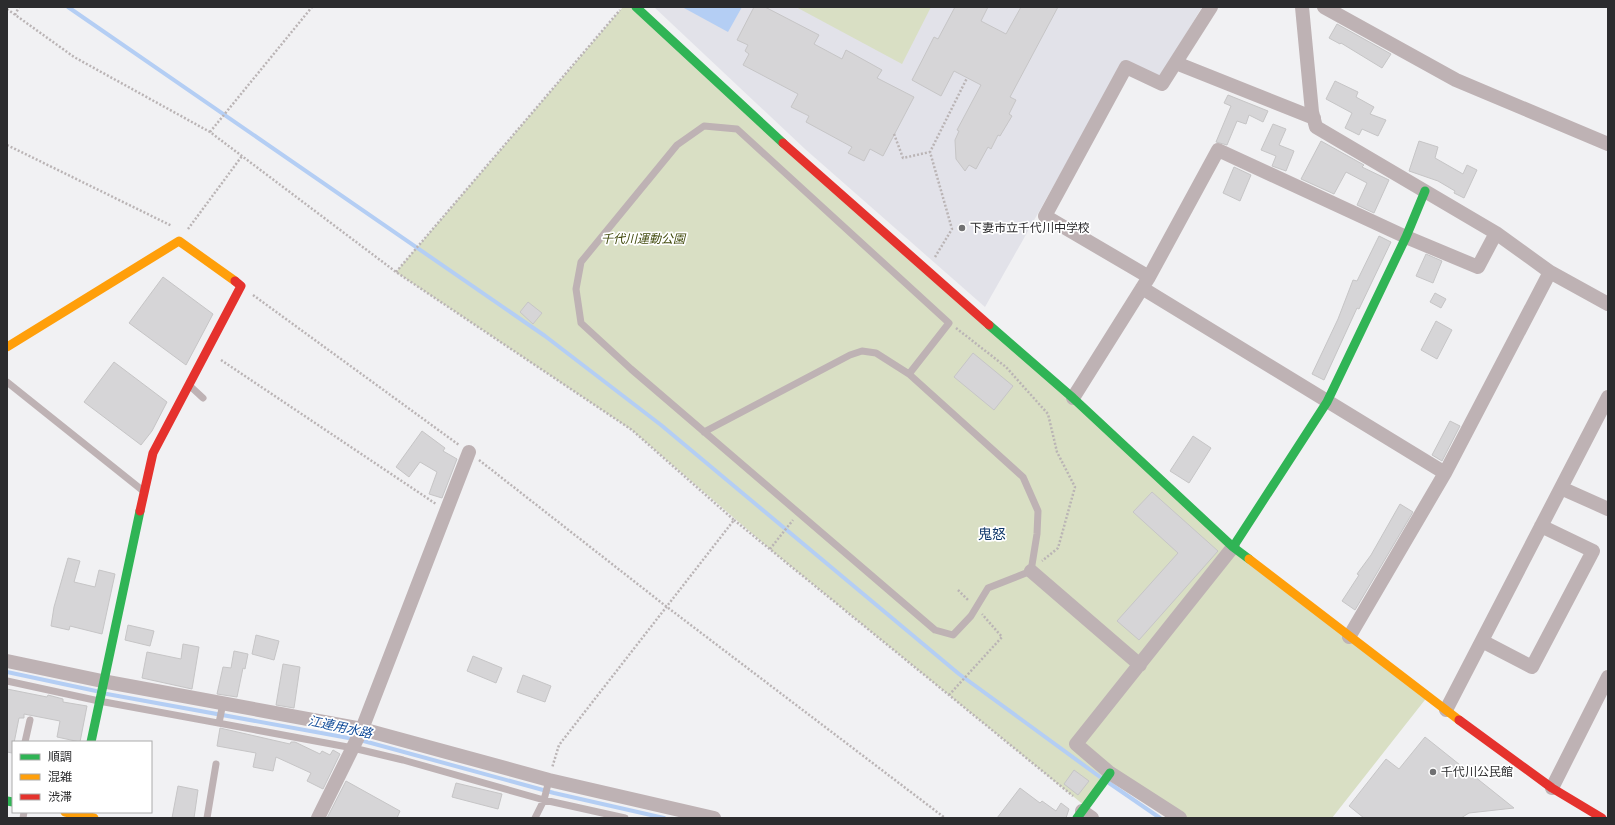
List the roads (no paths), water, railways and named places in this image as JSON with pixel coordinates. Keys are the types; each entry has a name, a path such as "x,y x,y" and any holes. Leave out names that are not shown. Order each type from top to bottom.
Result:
{"street":[{"path":"636,7 796,155 1073,398 1233,547 1349,637 1552,788 1602,818"},
{"path":"1211,7 1162,84 1126,67 1045,216 1327,402 1445,473"},
{"path":"1302,7 1316,127 1496,233 1550,272 1608,304"},
{"path":"1324,7 1456,80 1608,144"},
{"path":"1176,63 1314,118"},
{"path":"1073,398 1145,282 1218,150 1406,237 1478,267 1496,233"},
{"path":"1180,818 1110,773 1076,744 1233,547 1327,402 1406,237 1425,191"},
{"path":"7,347 179,242 241,286 153,453 102,681 91,741"},
{"path":"1349,637 1445,473 1550,272"},
{"path":"1446,710 1608,397"},
{"path":"318,818 362,729 469,452"},
{"path":"1561,488 1608,509"},
{"path":"1482,642 1532,667 1593,551 1541,526"},
{"path":"1031,571 1140,665"},
{"path":"7,661 102,681 362,729 549,780 714,818"},
{"path":"1552,788 1608,677"},
{"path":"1084,813 1110,773"},
{"path":"73,814 94,818"}],"lane":[{"path":"704,432 850,355 862,351 876,353 908,374 1024,477 1038,511 1037,534 1031,571 988,588 971,616 953,635 935,630 704,432 581,323 576,289 581,262 677,145 704,126 737,129 949,323 908,374"},
{"path":"7,382 144,492"},
{"path":"189,385 203,398"},
{"path":"7,680 99,701 353,748 403,760 544,800 625,818"},
{"path":"219,723 223,703"},
{"path":"25,741 30,720"},
{"path":"207,818 216,764"},
{"path":"535,818 544,800 549,780"}],"water":[{"path":"742,7 728,32 684,8"}],"waterway":[{"path":"68,7 545,336 661,425 959,674 1100,777"},
{"name":"江連用水路","path":"7,672 96,691"},
{"name":"江連用水路","path":"107,694 354,739"},
{"name":"江連用水路","path":"360,740 554,793 664,818"},
{"path":"1109,783 1160,818"}],"place":[{"name":"下妻市立千代川中学校","path":"962,228"},
{"name":"千代川公民館","path":"1433,772"}],"district":[{"name":"鬼怒","path":"992,534"}],"park label":[{"name":"千代川運動公園","path":"643,239"}]}
